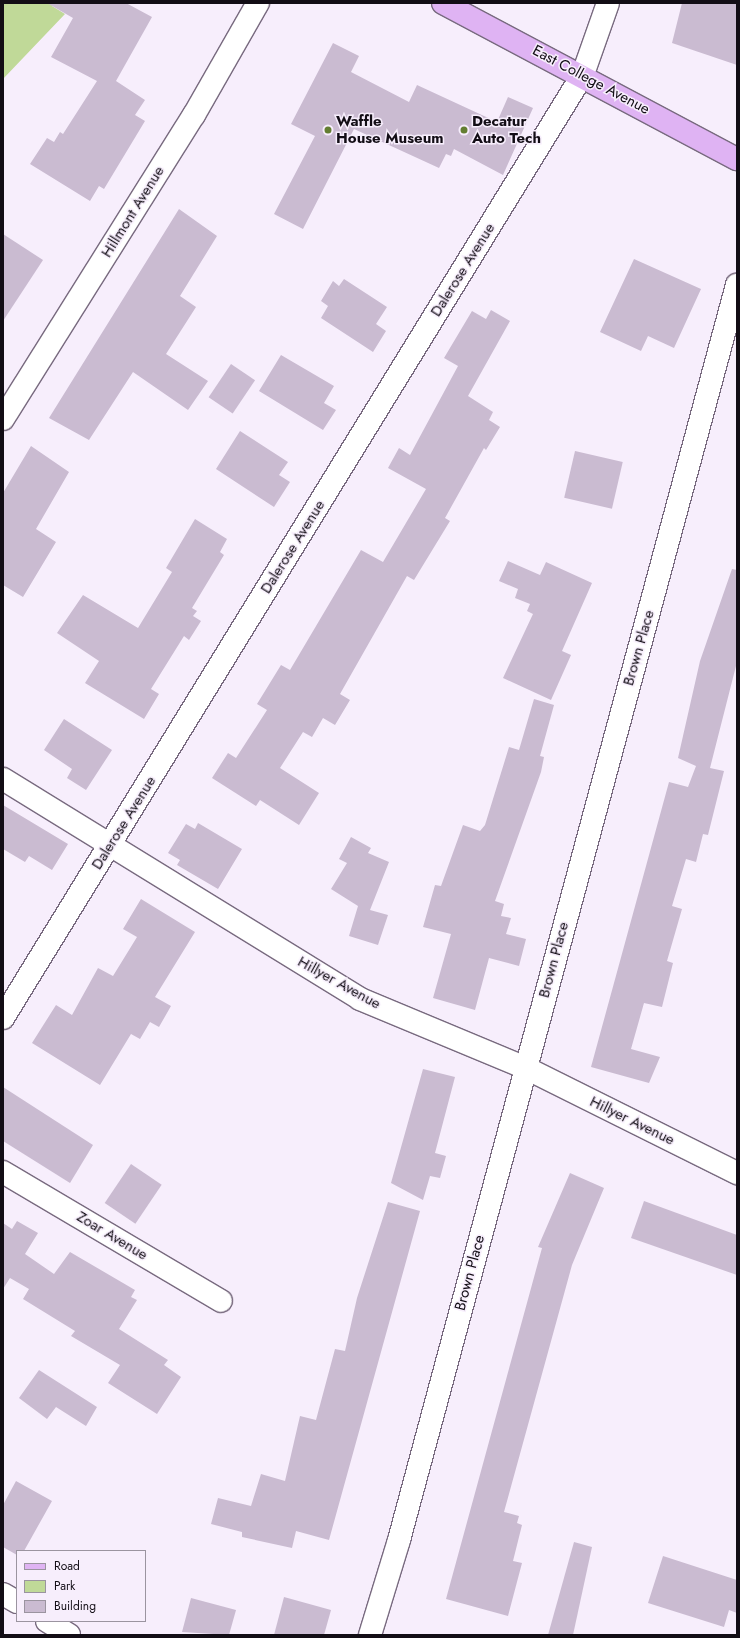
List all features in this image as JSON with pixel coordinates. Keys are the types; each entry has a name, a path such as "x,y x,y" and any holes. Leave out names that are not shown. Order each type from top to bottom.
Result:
{"main road":[{"name":"East College Avenue","path":"443,3 583,74 737,159"}],"street":[{"name":"Hillmont Avenue","path":"3,419 219,74 258,3"},
{"path":"583,74 608,3"},
{"name":"Dalerose Avenue","path":"3,1018 583,74"},
{"name":"Brown Place","path":"370,1635 399,1540 737,285"},
{"name":"Hillyer Avenue","path":"3,779 360,998 526,1068 737,1173"},
{"name":"Zoar Avenue","path":"3,1172 221,1300"},
{"path":"3,1594 16,1601"},
{"path":"49,1622 70,1635"}],"green space":[{"path":"3,3 54,3 52,6 65,14 3,79"}],"building":[{"path":"47,3 126,3 152,17 116,81 145,100 135,115 145,121 104,189 99,186 90,201 30,164 47,138 54,142 60,132 63,134 97,81 51,57 73,18"},
{"path":"682,3 737,3 737,65 672,43"},
{"path":"333,43 359,56 351,72 409,102 417,85 497,122 508,97 533,108 503,175 454,149 451,156 446,154 439,168 354,129 303,229 274,214 315,136 291,124"},
{"path":"179,209 217,236 180,296 196,307 166,354 208,381 188,410 133,372 89,440 49,418"},
{"path":"3,234 43,260 3,321"},
{"path":"634,259 701,289 674,348 648,336 641,351 600,332"},
{"path":"344,279 387,307 376,324 386,331 373,352 321,318 328,306 321,301 333,281 339,286"},
{"path":"491,310 510,321 468,396 493,412 489,420 500,427 486,450 484,448 445,518 450,521 414,580 407,576 340,694 350,700 335,725 323,718 312,737 303,732 280,768 319,793 299,825 260,800 256,806 212,778 228,753 236,758 267,710 257,704 281,665 290,670 361,550 383,562 426,489 388,468 399,448 410,455 458,366 444,358 472,311 486,319"},
{"path":"281,355 334,386 324,403 336,410 323,430 259,391"},
{"path":"231,364 255,380 233,413 209,397"},
{"path":"240,431 288,462 279,475 290,482 274,507 216,469"},
{"path":"31,446 69,472 36,529 56,542 23,597 3,585 3,493"},
{"path":"575,451 623,462 612,509 564,498"},
{"path":"195,519 227,539 220,552 224,555 192,608 197,611 193,616 201,621 189,640 184,636 151,689 159,694 144,719 85,683 99,661 57,633 83,595 138,628 172,572 166,568"},
{"path":"508,561 540,575 546,562 592,583 562,651 571,655 551,700 503,678 533,614 527,611 530,604 515,598 518,589 499,581"},
{"path":"732,569 737,570 737,662 710,768 724,771 708,835 703,834 696,862 686,859 672,906 682,909 667,961 673,963 662,1007 644,1003 631,1049 660,1057 649,1083 591,1067 669,782 688,787 696,766 678,758 700,661"},
{"path":"534,699 554,705 540,756 544,757 541,772 495,901 504,904 501,916 511,918 506,934 526,939 519,966 489,958 475,1010 433,998 451,934 423,927 435,885 441,886 463,825 480,831 485,825 509,747 519,750"},
{"path":"64,719 112,750 86,790 67,778 72,769 44,750"},
{"path":"3,805 68,844 52,870 29,856 25,862 3,849"},
{"path":"198,823 242,849 218,889 177,865 180,860 168,853 186,824 195,829"},
{"path":"351,837 371,848 368,853 389,862 370,910 388,915 378,945 349,936 358,906 331,889 347,863 339,859"},
{"path":"141,899 195,932 155,997 171,1006 159,1027 150,1022 140,1039 131,1034 100,1085 32,1043 56,1005 72,1015 98,968 113,976 137,937 123,929"},
{"path":"423,1069 455,1077 435,1153 446,1156 440,1178 430,1176 423,1200 391,1183"},
{"path":"3,1087 93,1145 70,1183 3,1141"},
{"path":"131,1164 162,1185 135,1224 105,1203"},
{"path":"570,1173 604,1188 572,1265 504,1512 519,1516 517,1523 522,1525 513,1561 522,1563 508,1616 446,1599 542,1248 538,1247"},
{"path":"644,1201 737,1235 737,1275 631,1238"},
{"path":"388,1202 420,1211 329,1540 296,1531 292,1548 242,1537 242,1532 211,1524 218,1498 251,1506 261,1474 285,1481 300,1416 316,1420 335,1349 345,1351 357,1298"},
{"path":"17,1221 38,1233 25,1254 54,1274 70,1252 135,1290 131,1297 137,1300 119,1329 168,1360 164,1365 181,1377 157,1414 108,1383 120,1365 71,1336 75,1331 23,1299 29,1289 10,1278 3,1289 3,1223 12,1229"},
{"path":"39,1370 97,1407 86,1426 56,1407 47,1419 19,1398"},
{"path":"16,1481 52,1501 25,1550 16,1550 16,1554 3,1547 3,1505"},
{"path":"574,1542 592,1547 573,1635 548,1635"},
{"path":"663,1556 737,1580 737,1613 729,1610 724,1627 648,1603"},
{"path":"284,1597 331,1610 324,1635 274,1635"},
{"path":"191,1598 236,1610 229,1635 182,1632"}],"place":[{"name":"Waffle House Museum","path":"328,130"},
{"name":"Decatur Auto Tech","path":"464,130"}]}
